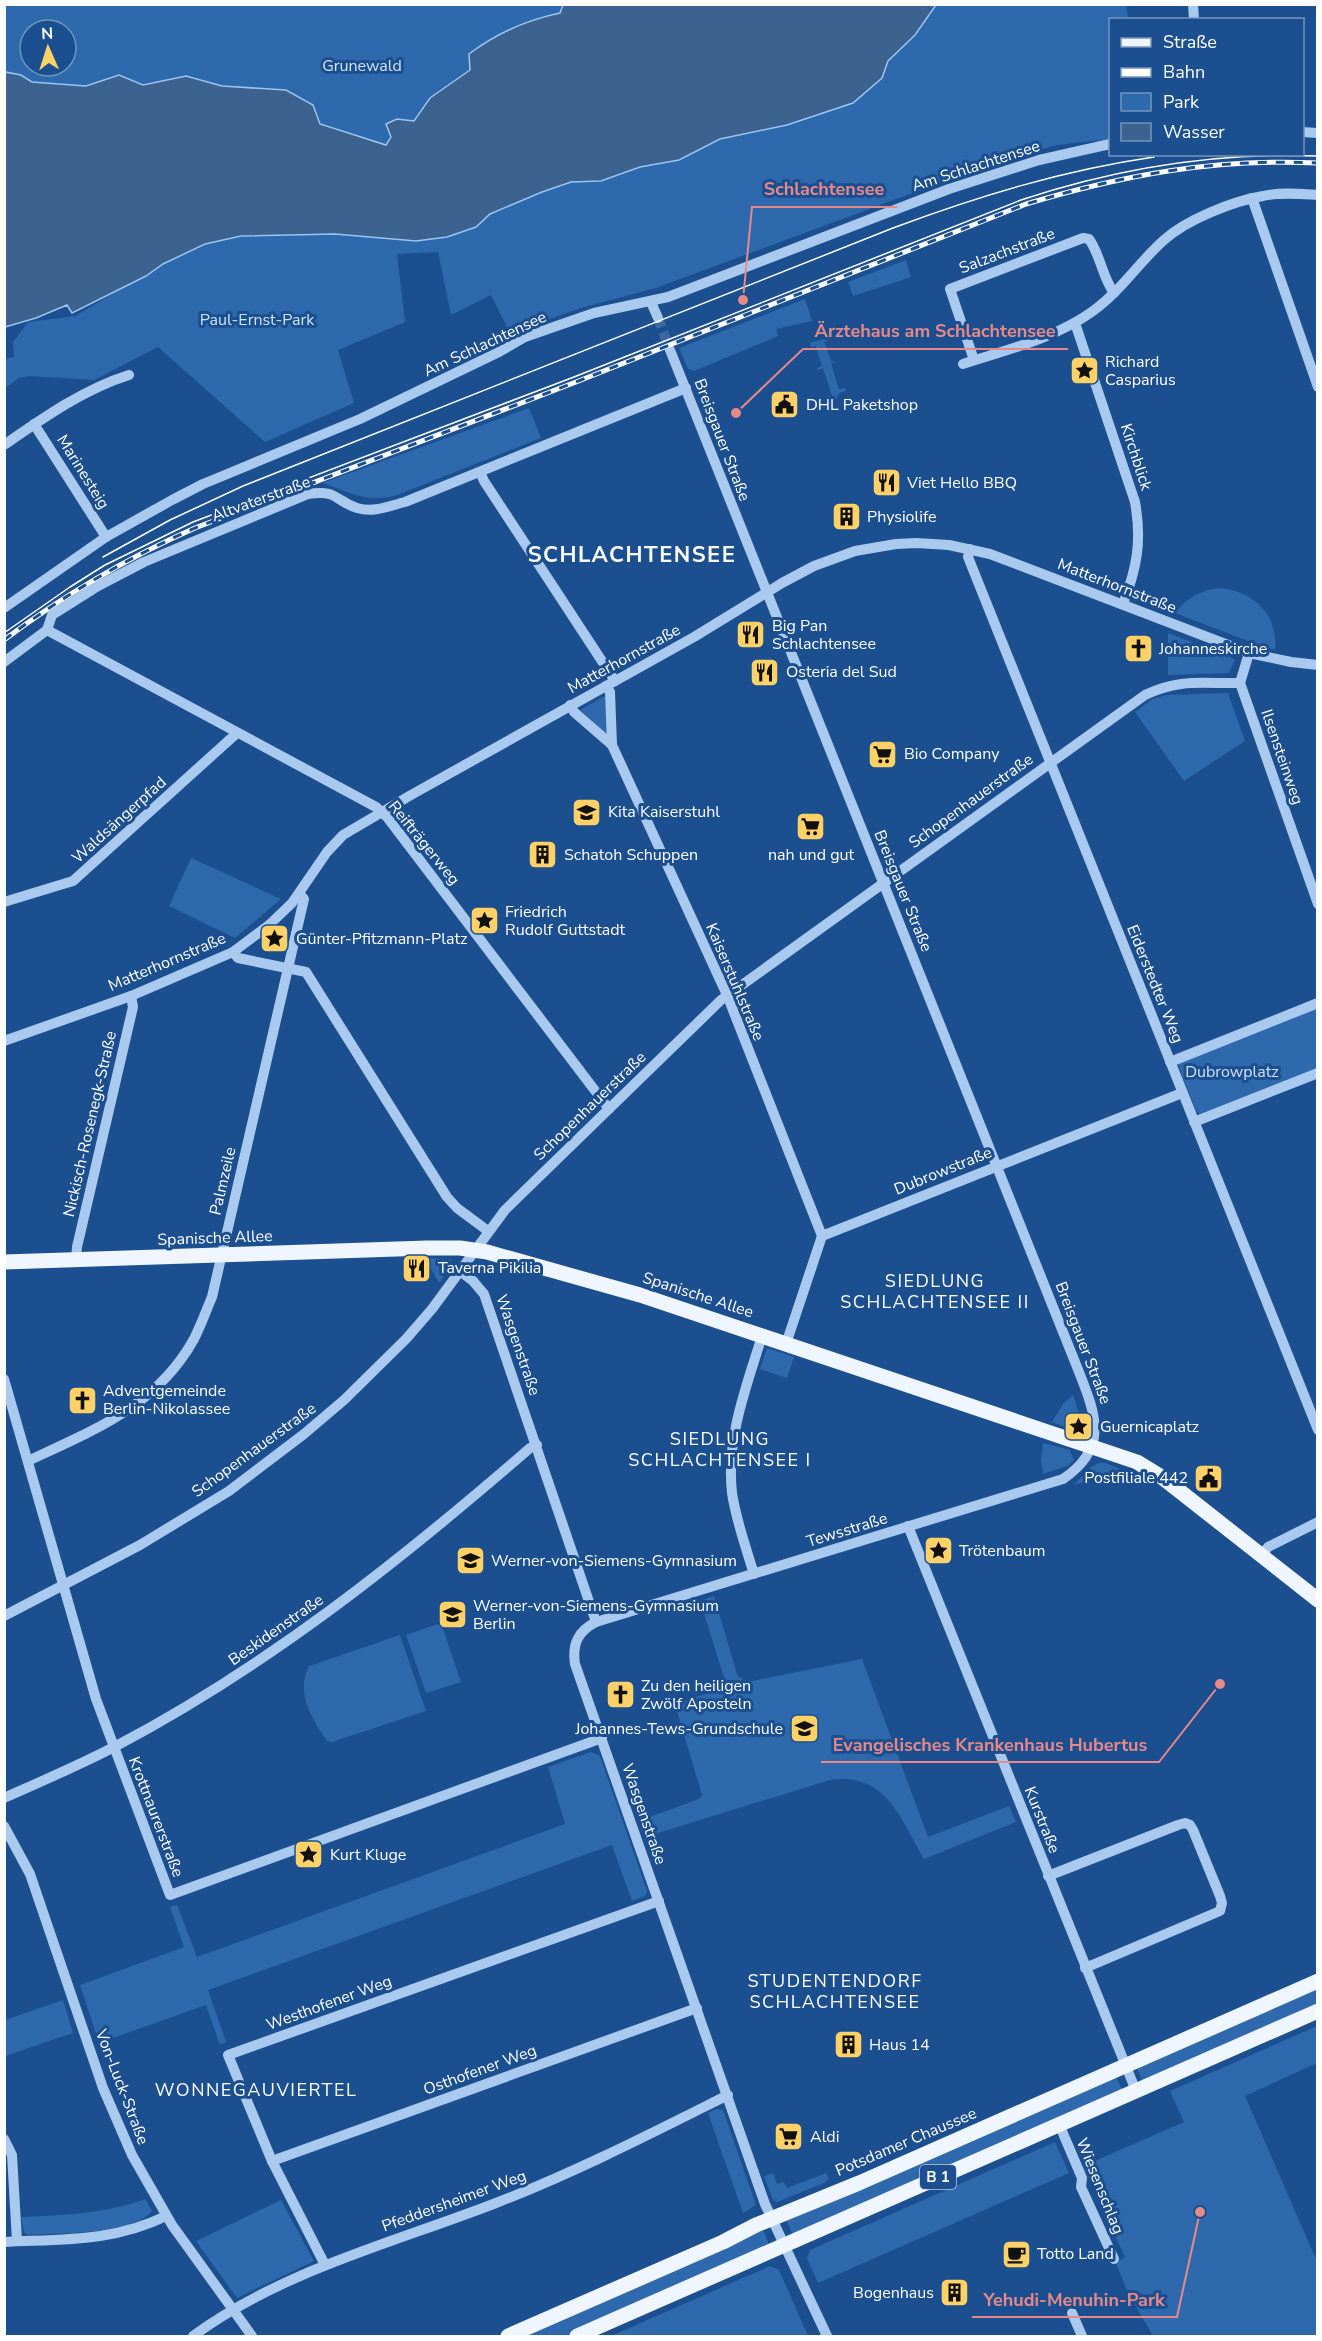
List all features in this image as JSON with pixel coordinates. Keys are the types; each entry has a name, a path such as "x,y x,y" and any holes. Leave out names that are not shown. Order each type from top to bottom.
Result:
{"main road":[{"name":"Spanische Allee","path":"4,1262 427,1248 460,1248 516,1259 640,1295 1122,1456 1150,1470 1317,1600"},
{"name":"Potsdamer Chaussee","path":"508,2337 723,2242 771,2218 860,2183 1317,1981"},
{"name":"B 1","path":"577,2337 1317,2011"}],"street":[{"name":"Am Schlachtensee","path":"4,608 106,537 203,484 360,419 525,338 594,313 651,302 949,189 1039,160 1109,144"},
{"path":"963,364 1075,323 1095,310 1114,293 1164,240 1202,216 1264,195 1317,195"},
{"path":"1252,198 1317,387"},
{"name":"Salzachstraße","path":"974,360 950,289 1083,238 1089,239 1094,247 1108,284 1114,293"},
{"path":"651,302 658,318"},
{"name":"Kirchblick","path":"1075,323 1135,502 1139,533 1137,560 1123,604"},
{"name":"Breisgauer Straße","path":"670,350 1093,1408 1096,1422 1091,1446"},
{"name":"Marinesteig","path":"4,445 34,424 107,382 129,375"},
{"name":"Altvaterstraße","path":"4,662 47,630 52,615 98,586 190,541 308,494 324,492 333,494 356,507 380,509 405,502 686,388"},
{"name":"Marinesteig","path":"34,424 106,537"},
{"name":"Kaiserstuhlstraße","path":"480,472 610,683 612,745 727,996 822,1236"},
{"name":"Matterhornstraße","path":"4,1041 131,996 233,952 269,925 300,894 334,844 343,835 694,637 767,592 814,566 855,551 878,546 916,543 970,549 990,554 1249,653 1317,665"},
{"name":"Eiderstedter Weg","path":"970,549 968,557 1317,1430"},
{"name":"Reifträgerweg","path":"47,630 381,812 609,1108"},
{"path":"1240,684 1249,653"},
{"name":"Schopenhauerstraße","path":"4,1616 140,1545 229,1491 304,1434 352,1392 406,1339 476,1251 505,1210 727,996 1145,695 1165,685 1178,683 1240,684"},
{"name":"Ilsensteinweg","path":"1240,684 1317,904"},
{"name":"Kaiserstuhlstraße","path":"570,705 574,712 612,745"},
{"name":"Waldsängerpfad","path":"4,902 74,881 237,733"},
{"name":"Palmzeile","path":"27,1461 111,1421 140,1402 176,1366 198,1329 212,1297 304,899 300,894"},
{"path":"233,952 238,957 306,972 447,1197 488,1231"},
{"name":"Nickisch-Rosenegk-Straße","path":"76,1260 83,1220 133,1007 131,996"},
{"path":"1170,1062 1317,1003"},
{"path":"1194,1122 1317,1073"},
{"name":"Dubrowstraße","path":"822,1236 1182,1093"},
{"path":"786,1344 822,1236"},
{"name":"Wasgenstraße","path":"460,1271 484,1294 596,1622 587,1626 580,1633 575,1645 574,1656 602,1738 771,2218 828,2337"},
{"path":"754,1574 732,1495 732,1450 738,1410 762,1336"},
{"name":"Krottnaurerstraße","path":"4,1379 96,1699 170,1895 602,1738"},
{"name":"Beskidenstraße","path":"4,1798 113,1748 203,1697 301,1632 359,1590 447,1520 530,1448 537,1445"},
{"name":"Tewsstraße","path":"596,1622 1063,1479 1081,1465 1091,1446"},
{"path":"1261,1556 1268,1547 1317,1522"},
{"name":"Kurstraße","path":"908,1526 1136,2091"},
{"path":"1048,1876 1185,1823 1190,1825 1220,1896 1222,1907 1220,1911 1085,1968"},
{"name":"Von-Luck-Straße","path":"4,1826 30,1874 106,2097 132,2155 166,2216 252,2337"},
{"name":"Westhofener Weg","path":"325,2265 272,2161 228,2055 659,1901"},
{"name":"Osthofener Weg","path":"272,2161 697,2008"},
{"name":"Pfeddersheimer Weg","path":"193,2337 232,2309 325,2265 530,2189 615,2152 728,2095"},
{"name":"Wiesenschlag","path":"1059,2124 1082,2178 1081,2187 1114,2259"},
{"path":"4,2139 12,2155 16,2241"},
{"path":"4,2242 88,2239 114,2235 166,2216"},
{"path":"1072,2313 1082,2337"}],"green space":[{"name":"Grunewald","path":"4,5 563,5 560,13 512,28 470,54 470,70 430,98 414,121 397,119 386,145 320,124 286,90 222,86 186,76 143,85 119,76 86,86 32,82 26,78 78,78 78,18 18,18 18,74 5,72"},
{"name":"Paul-Ernst-Park","path":"936,5 1126,5 1128,18 1109,18 1109,139 1057,145 980,168 656,288 581,308 510,333 491,295 451,315 438,252 397,254 405,322 338,350 354,403 265,442 158,347 94,380 29,376 19,378 5,388 5,359 14,357 13,342 28,322 75,316 163,264 205,244 241,236 335,234 416,241 476,227 490,214 571,182 601,181 640,167 679,160 720,139 787,125 882,78 887,61 915,35"},
{"path":"906,260 911,277 853,296 848,282"},
{"path":"805,299 812,321 776,329 778,336 694,371 688,369 679,348"},
{"path":"827,338 829,340 824,342 831,361 836,361 831,363 839,389 845,388 846,391 839,393 831,411 829,404 834,402 823,368 817,370 822,366 816,346 811,347 810,343"},
{"path":"529,408 541,438 397,495 367,498 322,483"},
{"path":"1218,588 1242,593 1261,606 1273,625 1275,650 1175,613 1194,596"},
{"path":"1168,633 1232,658 1235,660 1229,673 1168,675"},
{"path":"1228,693 1245,741 1184,781 1135,712 1152,699 1167,695"},
{"path":"605,696 607,733 607,734 580,710"},
{"path":"191,858 281,899 235,938 169,906"},
{"name":"Dubrowplatz","path":"1317,1007 1317,1069 1200,1114 1196,1111 1179,1063"},
{"path":"428,1258 451,1259 450,1269 439,1283 427,1261"},
{"path":"767,1348 794,1357 787,1378 760,1369"},
{"path":"1073,1395 1082,1423 1071,1429 1052,1422 1063,1404"},
{"path":"1043,1443 1070,1450 1074,1460 1067,1466 1043,1474 1041,1459"},
{"path":"1099,1463 1123,1470 1074,1485 1091,1467"},
{"path":"714,1596 737,1674 743,1680 752,1681 862,1659 928,1837 1009,1806 1016,1822 924,1859 889,1801 865,1783 849,1779 830,1780 645,1837 639,1821 699,1799 702,1795 675,1704 727,1687 700,1601"},
{"path":"441,1623 461,1682 426,1693 406,1635"},
{"path":"400,1635 426,1711 332,1742 327,1741 307,1705 304,1686 309,1666"},
{"path":"591,1752 600,1756 647,1891 645,1896 632,1901 612,1845 208,1990 226,2042 220,2045 206,2005 99,2043 80,1985 184,1947 170,1907 177,1905 197,1957 565,1824 548,1767"},
{"path":"1317,1985 1317,2006 1143,2083 1136,2066"},
{"path":"63,2000 73,2033 5,2056 5,2020"},
{"path":"1317,2026 1317,2063 1245,2096 1315,2257 1317,2257 1317,2336 1153,2336 1128,2293 1116,2263 1125,2257 1083,2166 1184,2122 1170,2091"},
{"path":"1115,2075 1123,2091 793,2236 786,2219"},
{"path":"717,2109 723,2110 756,2205 743,2213 708,2113"},
{"path":"1055,2142 1069,2173 818,2283 807,2258 810,2250"},
{"path":"773,2173 777,2184 784,2182 787,2188 826,2173 829,2179 777,2202 773,2200 764,2176"},
{"path":"145,2199 152,2211 129,2225 75,2233 27,2235 24,2232 21,2217 99,2211"},
{"path":"281,2200 314,2261 237,2298 196,2241"},
{"path":"763,2229 770,2247 566,2336 519,2336"},
{"path":"770,2266 779,2270 808,2336 611,2336"}],"water":[{"path":"563,5 936,5 915,35 888,61 882,78 853,103 787,125 720,139 679,160 640,167 601,181 571,182 490,214 476,227 447,237 416,241 335,234 241,236 205,244 72,313 67,305 36,318 5,327 5,72 18,74 18,78 26,78 32,82 86,86 119,75 143,85 186,76 222,86 286,90 313,105 320,124 386,145 391,137 386,124 397,119 414,121 430,98 470,70 469,54 512,28 560,13"}],"tunnel":[{"path":"658,318 670,350"}],"tram line":[{"path":"4,633 105,565 193,522 574,377 1021,200 1094,179 1167,164 1261,156"},
{"path":"1304,156 1318,156"},
{"path":"103,557 170,520 243,486 893,228 1022,185 1087,169 1154,157"}],"railway":[{"path":"4,640 96,578 195,528 576,382 1026,204 1098,185 1170,171 1242,163 1318,163"}],"place":[{"name":"Schlachtensee","path":"743,300"},
{"name":"Richard Casparius","path":"1084,371"},
{"name":"DHL Paketshop","path":"785,405"},
{"name":"Ärztehaus am Schlachtensee","path":"736,413"},
{"name":"Viet Hello BBQ","path":"886,483"},
{"name":"Physiolife","path":"846,517"},
{"name":"Big Pan Schlachtensee","path":"751,635"},
{"name":"Johanneskirche","path":"1138,649"},
{"name":"Osteria del Sud","path":"765,672"},
{"name":"Bio Company","path":"883,754"},
{"name":"Kita Kaiserstuhl","path":"587,812"},
{"name":"nah und gut","path":"811,827"},
{"name":"Schatoh Schuppen","path":"543,855"},
{"name":"Friedrich Rudolf Guttstadt","path":"484,921"},
{"name":"Günter-Pfitzmann-Platz","path":"275,939"},
{"name":"Taverna Pikilia","path":"417,1268"},
{"name":"Adventgemeinde Berlin-Nikolassee","path":"82,1400"},
{"name":"Guernicaplatz","path":"1079,1427"},
{"name":"Postfiliale 442","path":"1209,1478"},
{"name":"Trötenbaum","path":"938,1551"},
{"name":"Werner-von-Siemens-Gymnasium","path":"470,1561"},
{"name":"Werner-von-Siemens-Gymnasium Berlin","path":"452,1615"},
{"name":"Evangelisches Krankenhaus Hubertus","path":"1220,1684"},
{"name":"Zu den heiligen Zwölf Aposteln","path":"620,1695"},
{"name":"Johannes-Tews-Grundschule","path":"804,1729"},
{"name":"Kurt Kluge","path":"309,1855"},
{"name":"Haus 14","path":"848,2045"},
{"name":"Aldi","path":"789,2137"},
{"name":"Yehudi-Menuhin-Park","path":"1200,2212"},
{"name":"Totto Land","path":"1016,2254"},
{"name":"Bogenhaus","path":"955,2293"}],"district":[{"name":"SCHLACHTENSEE","path":"632,555"},
{"name":"SIEDLUNG SCHLACHTENSEE II","path":"935,1291"},
{"name":"SIEDLUNG SCHLACHTENSEE I","path":"720,1449"},
{"name":"STUDENTENDORF SCHLACHTENSEE","path":"835,1991"},
{"name":"WONNEGAUVIERTEL","path":"256,2090"}]}
